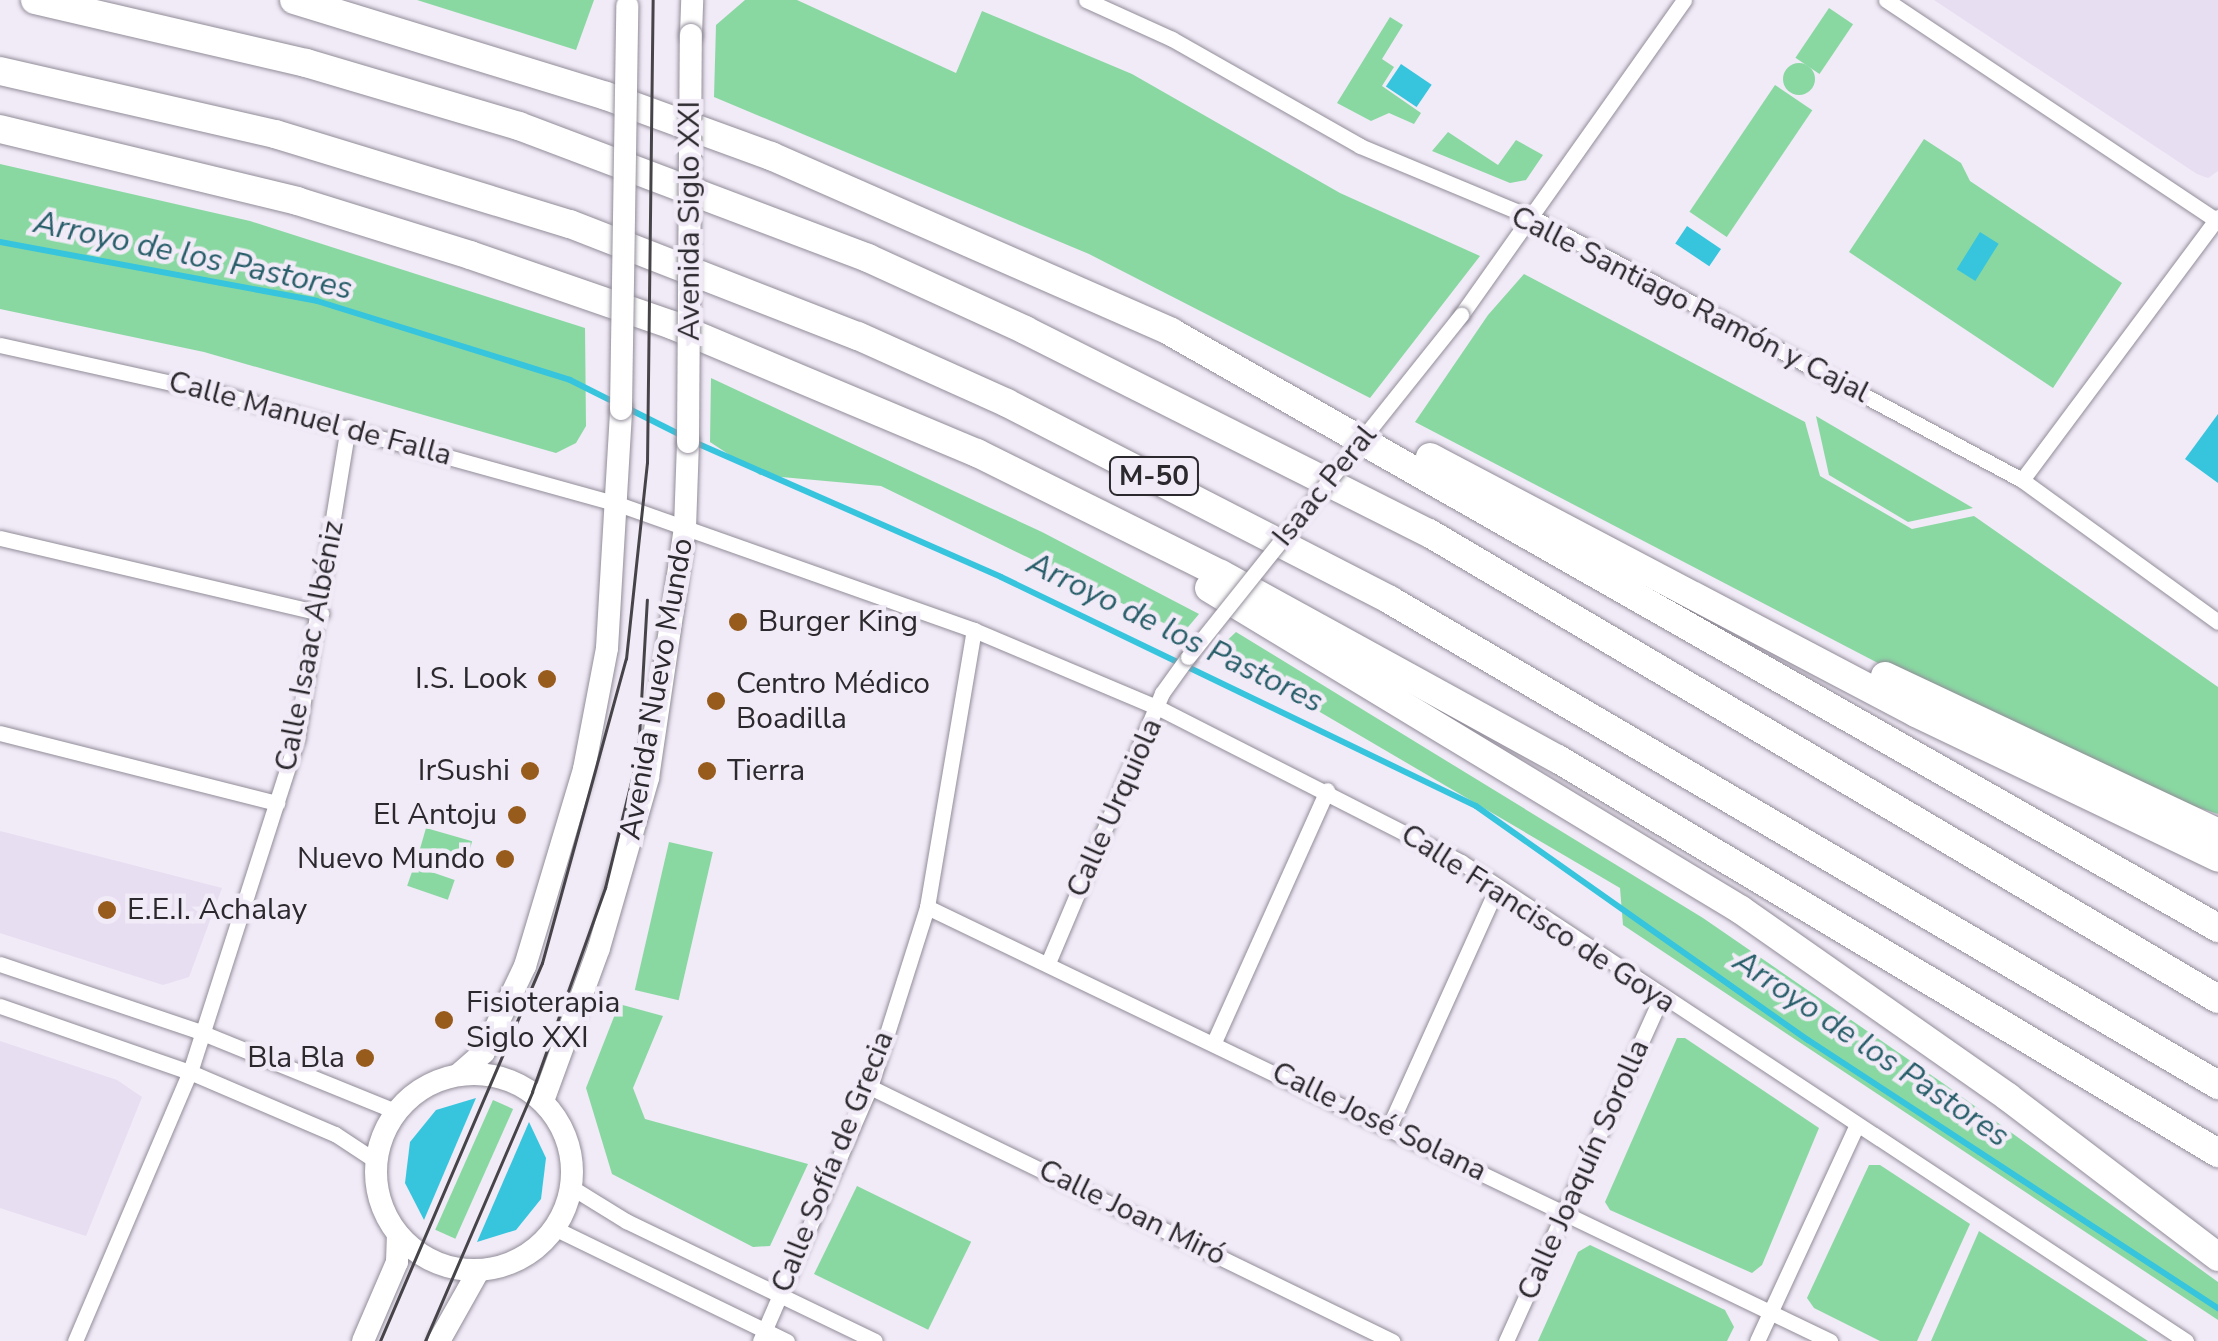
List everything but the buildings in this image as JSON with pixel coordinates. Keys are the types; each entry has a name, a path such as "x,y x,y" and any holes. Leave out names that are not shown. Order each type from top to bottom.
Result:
{"highway":[{"name":"M-50","path":"35,0 306,63 519,126 868,258 1008,322 1429,534 2218,999"},
{"path":"294,0 606,96 771,156 1060,281 1282,391 1473,476 1568,512 1831,650 2218,833"},
{"name":"M-50","path":"0,71 275,134 570,224 858,336 974,388 1390,600 2218,1086"},
{"path":"0,129 296,201 470,255 672,325 978,454 1345,640 1558,760 2218,1154"},
{"path":"1282,391 2218,928"},
{"path":"846,396 938,454 1162,562 1300,639 1741,910 2008,1097 2218,1257"},
{"path":"1473,476 1916,713 2218,858"}],"street":[{"name":"Avenida Siglo XXI","path":"688,442 692,0"},
{"name":"Calle Santiago Ramón y Cajal","path":"1086,0 1172,39 1360,146 1535,219 2022,480 2218,622"},
{"name":"Isaac Peral","path":"1188,657 1535,219 1684,0"},
{"path":"1886,0 2217,220 2022,480"},
{"name":"Avenida Nuevo Mundo","path":"459,1074 484,1052 508,1004 566,837 599,704 618,504 627,3"},
{"name":"Calle Manuel de Falla","path":"0,345 348,427 618,504"},
{"name":"Calle Isaac Albéniz","path":"76,1341 190,1072 198,1031 277,803 321,613 348,427"},
{"name":"Avenida Nuevo Mundo","path":"543,1101 636,825 685,528 688,442"},
{"name":"Calle Francisco de Goya","path":"618,504 974,630 1159,708 1327,790 1497,888 2186,1341"},
{"path":"0,538 321,613"},
{"name":"Calle Sofía de Grecia","path":"762,1336 870,1088 927,907 974,630"},
{"name":"Calle Urquiola","path":"1048,962 1159,708 1188,657"},
{"path":"0,733 277,803"},
{"path":"1214,1042 1327,790"},
{"path":"1389,1127 1497,888"},
{"name":"Calle José Solana","path":"927,907 1830,1341"},
{"path":"0,964 198,1031 396,1111"},
{"name":"Calle Joaquín Sorolla","path":"1506,1341 1661,998"},
{"path":"0,1006 190,1072 335,1134 376,1160"},
{"path":"363,1341 397,1262 398,1236 376,1187 376,1160 396,1111 424,1087 459,1074 496,1075 543,1101 568,1141 571,1187 554,1228 522,1258 479,1270 437,1263 398,1236"},
{"name":"Calle Joan Miró","path":"870,1088 1392,1341"},
{"path":"1756,1341 1856,1127"},
{"path":"571,1187 874,1341"},
{"path":"554,1228 762,1336 787,1341"},
{"path":"440,1341 479,1270"}],"shaded area":[{"path":"1934,0 2218,0 2218,171 2208,178 2197,174"},
{"name":"E.E.I. Achalay","path":"0,831 222,888 189,977 163,985 0,933"},
{"path":"0,1041 117,1080 142,1097 86,1236 0,1208"}],"green space":[{"path":"417,0 594,0 576,50"},
{"path":"745,0 797,0 956,73 982,11 1132,74 1340,193 1480,256 1370,398 1089,254 714,97 716,25"},
{"path":"1829,8 1853,24 1819,74 1795,58"},
{"path":"1390,17 1403,25 1382,59 1394,67 1382,86 1421,113 1414,124 1389,113 1371,121 1337,103"},
{"path":"1799,63 1810,68 1815,79 1810,90 1799,95 1788,90 1783,79 1788,68"},
{"path":"1775,85 1812,110 1727,237 1689,212"},
{"path":"1448,132 1498,165 1516,140 1543,155 1526,180 1510,183 1432,151"},
{"path":"1924,139 1961,163 1970,181 2122,283 2053,388 1849,252"},
{"path":"0,164 250,221 585,328 586,426 576,443 556,453 204,352 0,309"},
{"path":"1524,274 1805,422 1820,476 1912,529 1974,516 2218,687 2218,814 2122,783 1949,700 1415,422 1488,315"},
{"path":"711,378 1042,532 1199,614 1183,633 881,486 760,475 710,442"},
{"path":"1816,416 1973,508 1908,522 1829,475"},
{"path":"1236,632 1703,918 1947,1086 2218,1282 2218,1320 1623,925 1620,888 1216,651"},
{"path":"426,828 472,841 466,864 419,851"},
{"path":"669,842 713,852 679,1000 635,990"},
{"path":"414,866 455,880 448,900 407,886"},
{"path":"619,1004 663,1016 633,1088 645,1119 808,1164 770,1246 753,1247 612,1174 586,1088"},
{"path":"1677,1038 1685,1038 1819,1128 1762,1265 1752,1273 1610,1210 1605,1202"},
{"path":"493,1100 513,1109 455,1239 435,1230"},
{"path":"1869,1165 1880,1165 1970,1224 1917,1341 1880,1341 1814,1308 1807,1298"},
{"path":"857,1186 971,1242 928,1330 814,1274"},
{"path":"1979,1231 2148,1341 1931,1341"},
{"path":"1590,1245 1725,1310 1734,1327 1727,1341 1538,1341 1578,1252"}],"water":[{"path":"1401,64 1432,85 1417,107 1386,86"},
{"path":"1687,226 1721,249 1709,266 1675,243"},
{"path":"1980,232 1999,244 1975,281 1957,269"},
{"path":"2218,414 2218,483 2185,459"},
{"path":"476,1098 424,1220 405,1183 410,1142 436,1110"},
{"path":"529,1122 546,1158 541,1199 516,1230 477,1242"}],"waterway":[{"name":"Arroyo de los Pastores","path":"0,242 317,301 570,380 616,403"},
{"name":"Arroyo de los Pastores","path":"627,408 683,436"},
{"name":"Arroyo de los Pastores","path":"694,442 1001,577 1476,806 1808,1040 2218,1308"}],"tram line":[{"path":"380,1341 542,963 626,659 647,463 653,0"},
{"path":"425,1341 532,1092 605,888 638,754 647,600"}],"place":[{"name":"Burger King","path":"738,622"},
{"name":"I.S. Look","path":"547,679"},
{"name":"Centro Médico Boadilla","path":"716,701"},
{"name":"IrSushi","path":"530,771"},
{"name":"Tierra","path":"707,771"},
{"name":"El Antoju","path":"517,815"},
{"name":"Nuevo Mundo","path":"505,859"},
{"name":"E.E.I. Achalay","path":"107,910"},
{"name":"Fisioterapia Siglo XXI","path":"444,1020"},
{"name":"Bla Bla","path":"365,1058"}]}
